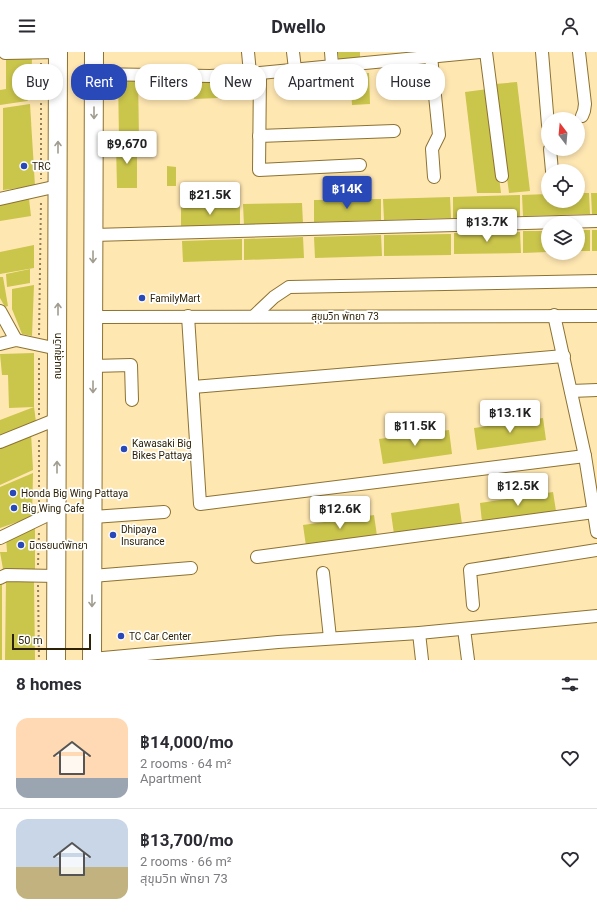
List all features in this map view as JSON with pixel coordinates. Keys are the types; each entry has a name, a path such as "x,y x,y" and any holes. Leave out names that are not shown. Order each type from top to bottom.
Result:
{"highway":[{"name":"ถนนสุขุมวิท","path":"56,660 58,52"},
{"path":"94,52 94,64"},
{"path":"92,660 94,100"}],"street":[{"path":"5,54 58,52"},
{"path":"248,52 252,64"},
{"path":"293,52 294,64"},
{"path":"331,52 332,64"},
{"path":"337,64 380,56 431,56 480,52"},
{"path":"486,52 502,176"},
{"path":"542,52 547,112"},
{"path":"578,52 585,104 584,112"},
{"path":"431,56 439,135 432,149 434,177"},
{"path":"127,75 210,76"},
{"path":"257,100 259,170 360,165"},
{"path":"259,136 394,131"},
{"path":"0,199 58,186"},
{"path":"93,235 597,222"},
{"path":"254,316 274,297 289,287 597,281"},
{"path":"0,311 16,340"},
{"path":"188,316 200,504 585,456"},
{"path":"554,316 585,456 593,484 594,512 597,532"},
{"name":"สุขุมวิท พัทยา 73","path":"93,317 597,316"},
{"path":"0,344 16,340 58,349"},
{"path":"193,387 564,356"},
{"path":"93,366 131,365 132,400"},
{"path":"571,391 597,390"},
{"path":"0,442 57,419"},
{"path":"0,538 56,511"},
{"path":"93,517 164,512"},
{"path":"257,557 594,512"},
{"path":"473,605 470,570 597,550"},
{"path":"92,576 191,568"},
{"path":"324,573 330,638"},
{"path":"0,578 6,575 56,576"},
{"path":"92,660 278,642 420,633 597,616"},
{"path":"464,629 468,660"},
{"path":"420,633 422,660"}],"building":[{"path":"338,52 360,52 360,57 339,60"},
{"path":"32,56 32,64 12,64 12,100 28,100 27,101 0,105 0,90 6,89 6,57"},
{"path":"368,73 370,104 352,105 352,100 368,100"},
{"path":"127,76 135,76 135,100 138,100 139,140 119,139 118,100 127,100"},
{"path":"210,79 210,98 202,99 202,80"},
{"path":"517,82 530,191 509,193 495,84"},
{"path":"488,89 501,193 477,193 465,92"},
{"path":"30,104 35,186 3,190 3,108"},
{"path":"137,142 137,188 117,188 116,143"},
{"path":"167,166 176,167 176,186 167,186"},
{"path":"585,193 589,193 590,214 523,216 522,195 541,194 541,208 585,208"},
{"path":"591,193 597,193 597,214 592,214"},
{"path":"520,195 520,216 453,218 453,197"},
{"path":"450,197 451,218 384,220 383,199"},
{"path":"29,199 31,216 0,221 0,204"},
{"path":"381,199 381,220 314,222 314,200"},
{"path":"302,203 303,224 244,226 243,204"},
{"path":"240,204 240,225 181,227 181,206"},
{"path":"585,230 590,230 590,251 585,251"},
{"path":"592,230 597,230 597,251 592,251"},
{"path":"523,231 541,231 541,252 523,253"},
{"path":"520,232 521,253 454,254 454,233"},
{"path":"451,234 451,255 384,256 384,235"},
{"path":"381,235 382,256 315,258 314,237"},
{"path":"303,237 304,258 244,260 244,239"},
{"path":"242,239 242,260 183,262 182,241"},
{"path":"34,245 34,268 0,274 0,252"},
{"path":"30,269 30,283 7,287 6,274"},
{"path":"0,277 3,277 8,306 5,307 0,298"},
{"path":"34,285 32,336 22,334 12,309 12,289"},
{"path":"34,353 34,407 9,408 8,375 2,375 0,354"},
{"path":"34,407 36,422 0,437 0,420"},
{"path":"543,418 546,440 477,450 474,428"},
{"path":"449,430 452,454 383,464 379,439"},
{"path":"31,433 33,470 0,485 0,446"},
{"path":"33,473 32,517 0,528 0,487"},
{"path":"553,492 556,511 482,522 480,503"},
{"path":"459,503 462,524 394,534 391,513"},
{"path":"374,515 377,536 306,546 303,525"},
{"name":"มิตรยนต์พัทยา","path":"26,528 35,529 35,570 3,569 0,552 7,552 6,537"},
{"path":"6,579 34,581 35,660 5,660"},
{"path":"2,581 2,660 0,660 0,582"}],"place":[{"name":"TRC","path":"24,166"},
{"name":"FamilyMart","path":"142,298"},
{"name":"Kawasaki Big Bikes Pattaya","path":"124,449"},
{"name":"Honda Big Wing Pattaya","path":"13,493"},
{"name":"Big Wing Cafe","path":"14,508"},
{"name":"Dhipaya Insurance","path":"113,535"},
{"name":"มิตรยนต์พัทยา","path":"21,545"},
{"name":"TC Car Center","path":"121,636"}]}
